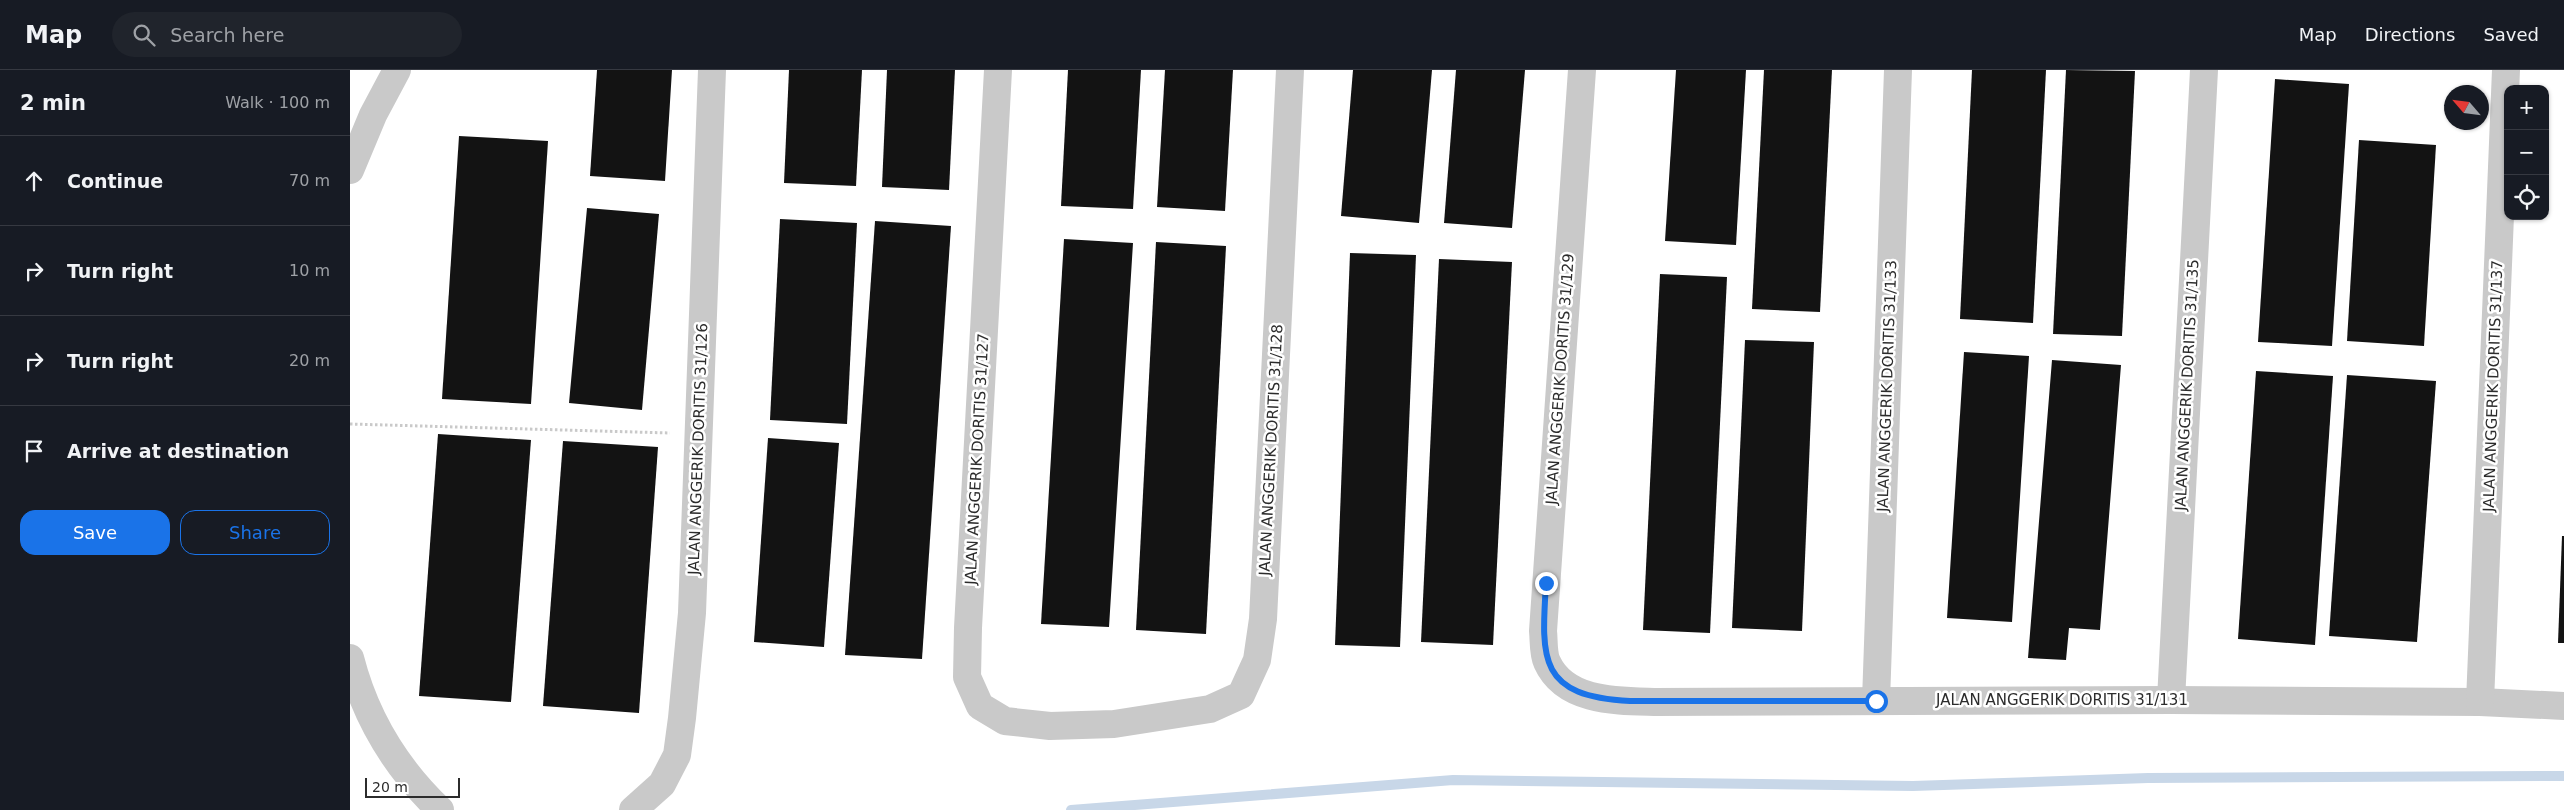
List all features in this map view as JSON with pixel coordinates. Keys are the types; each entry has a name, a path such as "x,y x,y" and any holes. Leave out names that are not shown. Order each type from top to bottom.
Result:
{"street":[{"path":"350,170 373,115 397,70"},
{"name":"JALAN ANGGERIK DORITIS 31/126","path":"633,810 662,784 677,755 692,613 712,70"},
{"name":"JALAN ANGGERIK DORITIS 31/127","path":"998,70 968,628 967,677 980,706 1005,721 1050,726 1114,724"},
{"name":"JALAN ANGGERIK DORITIS 31/128","path":"1114,724 1210,708 1242,695 1257,660 1263,619 1290,70"},
{"name":"JALAN ANGGERIK DORITIS 31/129","path":"1562,684 1546,661 1543,631 1582,70"},
{"name":"JALAN ANGGERIK DORITIS 31/133","path":"1876,701 1898,70"},
{"name":"JALAN ANGGERIK DORITIS 31/135","path":"2171,700 2204,70"},
{"name":"JALAN ANGGERIK DORITIS 31/137","path":"2480,702 2506,70"},
{"path":"350,658 358,689 377,730 398,762 440,810"},
{"name":"JALAN ANGGERIK DORITIS 31/131","path":"1562,684 1587,694 1616,700 2171,700 2480,702 2564,706"}],"path":[{"path":"350,424 698,433"}],"building":[{"path":"597,70 672,70 665,181 590,176"},
{"path":"789,70 862,70 856,186 784,183"},
{"path":"887,70 955,70 949,190 882,187"},
{"path":"1068,70 1141,70 1133,209 1061,206"},
{"path":"1165,70 1233,70 1225,211 1157,207"},
{"path":"1353,70 1432,70 1419,223 1341,216"},
{"path":"1456,70 1525,70 1512,228 1444,223"},
{"path":"1676,70 1746,70 1736,245 1665,241"},
{"path":"1764,70 1832,70 1820,312 1752,309"},
{"path":"1972,70 2046,70 2033,323 1960,319"},
{"path":"2066,70 2135,71 2122,336 2053,334"},
{"path":"2275,79 2349,84 2332,346 2258,342"},
{"path":"459,136 548,141 531,404 442,399"},
{"path":"2359,140 2436,145 2424,346 2347,341"},
{"path":"587,208 659,214 642,410 569,403"},
{"path":"780,219 857,223 847,424 770,420"},
{"path":"875,221 951,226 922,659 845,655"},
{"path":"1064,239 1133,243 1109,627 1041,624"},
{"path":"1156,242 1226,246 1206,634 1136,630"},
{"path":"1350,253 1416,255 1400,647 1335,645"},
{"path":"1439,259 1512,262 1493,645 1421,642"},
{"path":"1660,274 1727,277 1710,633 1643,630"},
{"path":"1745,340 1814,342 1802,631 1732,628"},
{"path":"1964,352 2029,356 2012,622 1947,618"},
{"path":"2052,360 2121,365 2100,630 2069,628 2066,660 2028,658"},
{"path":"2256,371 2333,376 2315,645 2238,639"},
{"path":"2347,375 2436,381 2417,642 2329,636"},
{"path":"438,434 531,440 511,702 419,696"},
{"path":"768,438 839,443 824,647 754,642"},
{"path":"563,441 658,447 639,713 543,706"},
{"path":"2562,536 2564,536 2564,643 2558,643"}],"waterway":[{"path":"1071,810 1453,780 1913,786 2148,778 2564,776"}],"route":[{"path":"1546,583 1543,631 1546,661 1562,684 1587,694 1609,700 1654,702 1876,701"}]}
